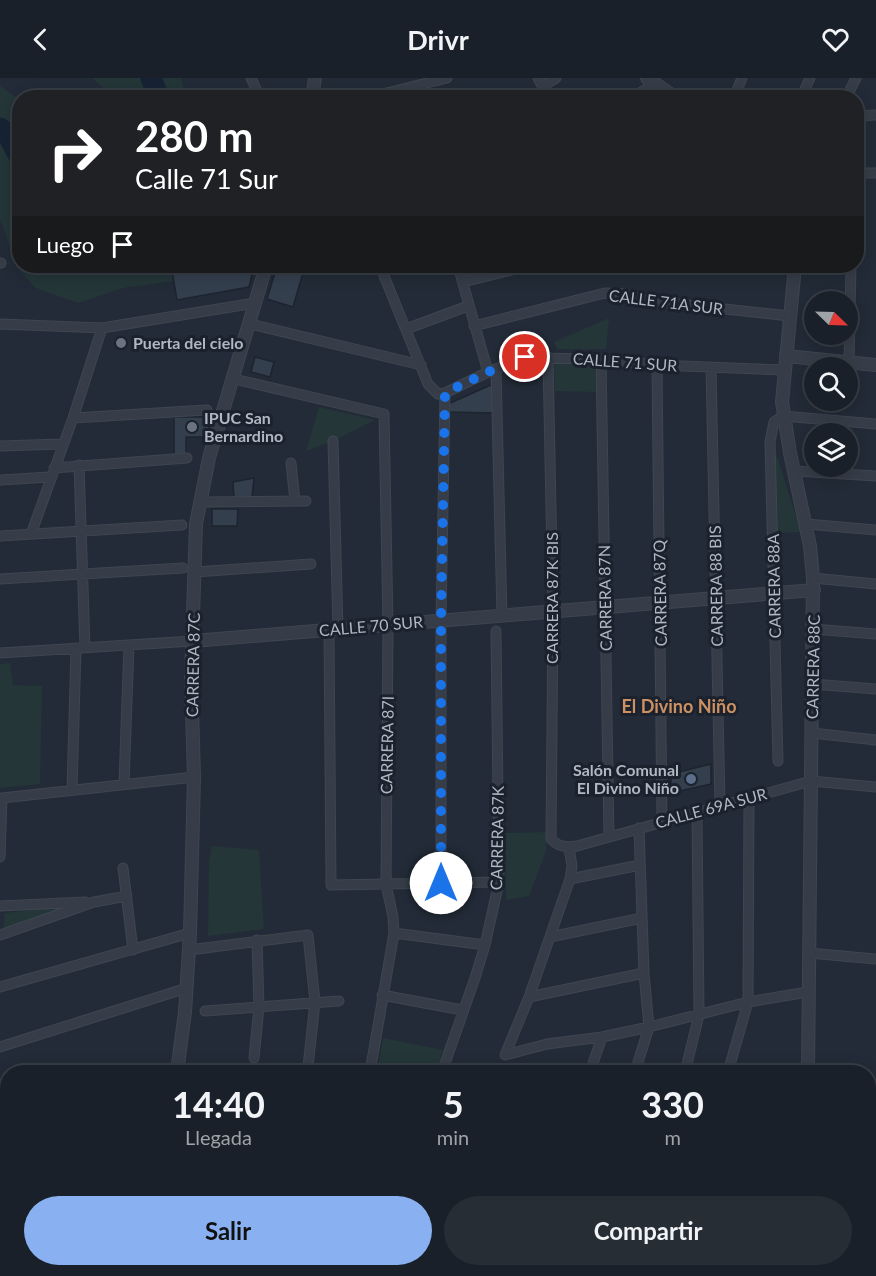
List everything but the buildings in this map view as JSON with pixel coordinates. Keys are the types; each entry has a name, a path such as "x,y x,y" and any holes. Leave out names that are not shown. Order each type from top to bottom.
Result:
{"street":[{"path":"399,90 447,78"},
{"path":"540,82 556,78"},
{"path":"651,80 665,90"},
{"name":"CARRERA 87C","path":"178,1065 187,988 194,777 191,676 193,641 189,570 209,458 264,273"},
{"path":"383,273 428,384 442,394 441,883"},
{"path":"460,273 474,326 492,371 502,616"},
{"path":"463,282 500,273"},
{"name":"CARRERA 88C","path":"794,273 784,370 783,416 806,524 814,584 808,1065"},
{"path":"849,357 852,273"},
{"name":"CALLE 71A SUR","path":"474,326 605,293 624,294 650,301 790,316"},
{"path":"0,324 102,328 255,303"},
{"path":"406,329 468,306"},
{"path":"250,324 421,365"},
{"path":"31,534 73,418 102,328"},
{"path":"786,356 804,358"},
{"name":"CALLE 71 SUR","path":"442,394 525,357 601,359 784,370"},
{"name":"CARRERA 87K BIS","path":"548,357 553,611 551,839 556,845 569,848"},
{"name":"CARRERA 87N","path":"601,359 609,837"},
{"name":"CARRERA 87Q","path":"657,364 662,822"},
{"path":"858,364 876,365"},
{"name":"CARRERA 88 BIS","path":"711,367 720,805"},
{"name":"CARRERA 87I","path":"234,379 384,414 388,625 386,884 393,917 393,933 371,1065"},
{"path":"73,418 207,410"},
{"path":"783,416 876,424"},
{"name":"CARRERA 88A","path":"778,761 770,442 774,422 783,416"},
{"path":"333,441 334,629 331,885 499,882"},
{"path":"0,446 62,444"},
{"path":"0,480 80,465 187,458"},
{"path":"291,463 295,501"},
{"path":"72,790 82,574 80,465"},
{"path":"794,471 876,476"},
{"path":"200,502 306,501"},
{"path":"806,524 876,530"},
{"path":"0,536 182,525"},
{"path":"0,579 310,564"},
{"name":"CALLE 70 SUR","path":"0,653 193,641 716,598 774,593 814,584 876,584"},
{"path":"813,630 876,634"},
{"name":"CARRERA 87K","path":"444,1065 485,945 499,882 496,631"},
{"path":"124,784 129,645"},
{"path":"812,684 876,689"},
{"path":"812,733 876,740"},
{"path":"0,857 2,798 194,777"},
{"name":"CALLE 69A SUR","path":"569,848 811,781 876,787"},
{"path":"730,1065 747,1002 749,797"},
{"path":"687,1065 699,1015 697,812"},
{"path":"637,1065 649,1027 644,973 639,828"},
{"path":"569,848 572,866 570,879 529,997 505,1055 547,1044 602,1037 649,1027 747,1002 808,992"},
{"path":"570,879 640,865"},
{"path":"123,868 133,950"},
{"path":"0,906 94,902 127,896"},
{"path":"0,935 94,902"},
{"path":"550,937 642,918"},
{"path":"0,987 190,933"},
{"path":"393,933 485,945"},
{"path":"189,950 308,935 315,1002 308,1065"},
{"path":"254,1058 259,1007 257,940"},
{"path":"809,953 876,959"},
{"path":"529,997 644,973"},
{"path":"0,1047 187,988"},
{"path":"382,994 462,1010"},
{"path":"205,1011 339,1001"},
{"path":"592,1065 602,1037"}],"shaded area":[{"path":"92,78 181,78 184,90 106,90"},
{"path":"0,86 12,94 12,252 0,219"},
{"path":"23,273 172,273 174,281 123,288 78,303 35,288"},
{"path":"609,318 606,349 557,349 554,342"},
{"path":"554,363 595,363 596,392 555,391"},
{"path":"319,407 375,420 333,441 306,451"},
{"path":"774,447 801,532 777,533"},
{"path":"10,663 13,685 42,686 40,784 0,788 0,664"},
{"path":"546,832 546,851 529,896 506,900 505,833"},
{"path":"212,846 259,850 264,929 208,936 209,861"},
{"path":"81,904 3,930 5,913"},
{"path":"383,1038 443,1050 438,1065 378,1065"}],"waterway":[{"path":"151,78 156,90"},
{"path":"0,128 12,143"}],"place":[{"name":"Puerta del cielo","path":"121,343"},
{"name":"IPUC San Bernardino","path":"192,427"},
{"name":"Salón Comunal El Divino Niño","path":"691,779"}],"district":[{"name":"El Divino Niño","path":"679,707"}],"route":[{"path":"441,883 441,620 445,393 525,357"}]}
